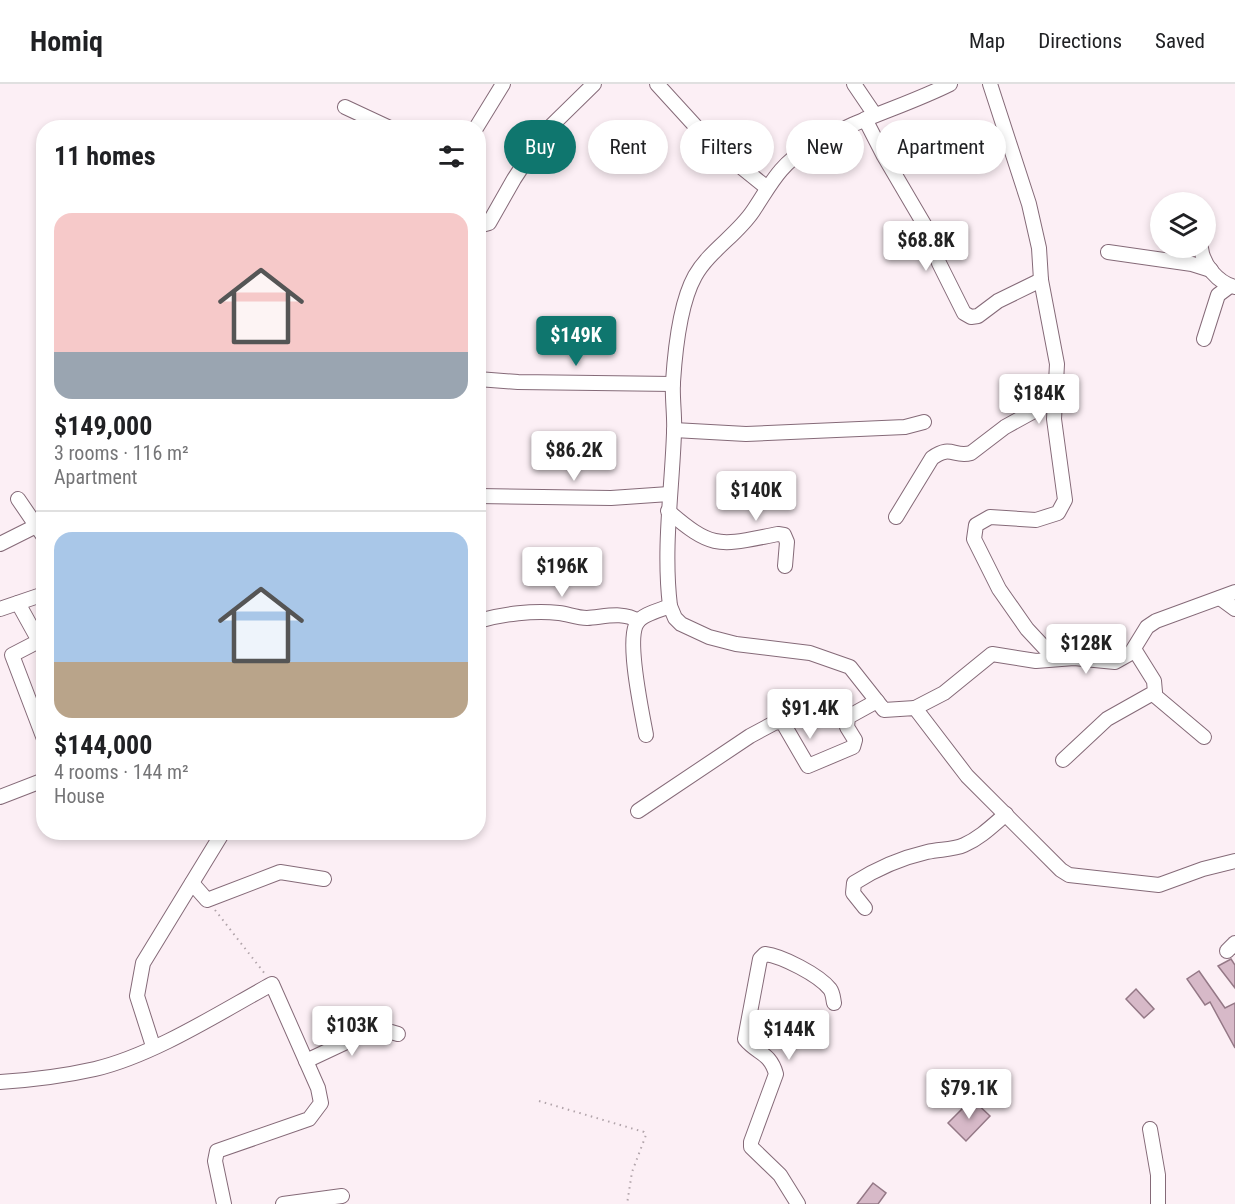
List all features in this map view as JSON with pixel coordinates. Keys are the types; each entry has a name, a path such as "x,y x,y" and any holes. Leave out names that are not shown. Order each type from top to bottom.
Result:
{"street":[{"path":"481,120 503,84"},
{"path":"486,224 489,223 508,188 545,132 594,84"},
{"path":"657,84 709,141 766,187"},
{"path":"854,84 870,117 884,156 928,231 939,263 964,313 978,316 998,301 1041,280"},
{"path":"950,84 916,102 870,117 808,147 783,166 766,187 752,212 695,276 685,302 673,384 674,430 668,511 670,606 675,618 681,624 709,638 736,644 810,652 835,660 850,667 880,707 890,711 915,708 944,693 992,654 1036,661 1055,658 1115,662 1126,657 1134,649 1147,627 1156,621 1235,592"},
{"path":"990,84 1029,204 1039,248 1041,280 1057,364 1054,400 1065,500 1058,513 1036,520 990,517 976,525 974,539 999,590 1027,629 1055,658"},
{"path":"345,107 373,120"},
{"path":"1108,252 1192,264 1211,270"},
{"path":"1204,258 1211,270 1223,282 1232,286"},
{"path":"1204,339 1218,295 1232,286"},
{"path":"486,380 673,384"},
{"path":"896,517 932,458 941,452 950,450 964,454 971,453 1005,427 1054,400"},
{"path":"674,430 767,434 905,427 924,422"},
{"path":"486,496 611,498 669,494"},
{"path":"18,499 36,526"},
{"path":"668,511 693,533 716,542 735,542 778,534 784,535 787,542 785,566"},
{"path":"0,544 36,533"},
{"path":"0,609 36,597"},
{"path":"1220,598 1235,609"},
{"path":"18,603 36,636"},
{"path":"646,735 637,691 634,655 635,630 638,621 670,606"},
{"path":"486,618 494,616 556,613 584,618 620,615 630,616 638,621"},
{"path":"36,643 12,655 36,718"},
{"path":"1063,760 1107,719 1153,694 1156,689 1154,681 1134,649"},
{"path":"1153,694 1204,737"},
{"path":"638,811 750,736 776,722 783,723 808,766 853,747 855,740 847,727 848,717 877,701"},
{"path":"915,708 967,776 1061,870 1069,875 1158,885 1203,869 1235,861"},
{"path":"0,797 36,783"},
{"path":"865,908 853,893 854,883 895,862 927,852 962,846 979,837 1006,814"},
{"path":"153,1046 137,996 143,963 218,840"},
{"path":"192,883 207,900 280,872 324,879"},
{"path":"798,1204 780,1175 751,1147 776,1074 773,1063 766,1055 745,1039 760,959 765,954 772,955 807,971 829,988 834,1003"},
{"path":"0,1082 31,1080 97,1068 153,1046 272,984 318,1088 321,1103 309,1119 217,1150 215,1161 224,1204"},
{"path":"306,1061 372,1030 381,1029 398,1034"},
{"path":"1150,1130 1158,1175 1158,1204"},
{"path":"283,1204 342,1196"}],"path":[{"path":"207,900 272,984"},
{"path":"539,1101 644,1132 646,1140 632,1172 627,1204"}],"building":[{"path":"1231,959 1235,965 1235,988 1218,966"},
{"path":"1199,971 1225,1008 1235,1003 1235,1048 1210,1002 1205,1005 1187,979"},
{"path":"1136,989 1154,1009 1144,1018 1126,999"},
{"path":"972,1099 990,1116 966,1141 948,1123"},
{"path":"873,1183 886,1193 878,1204 857,1204"}]}
